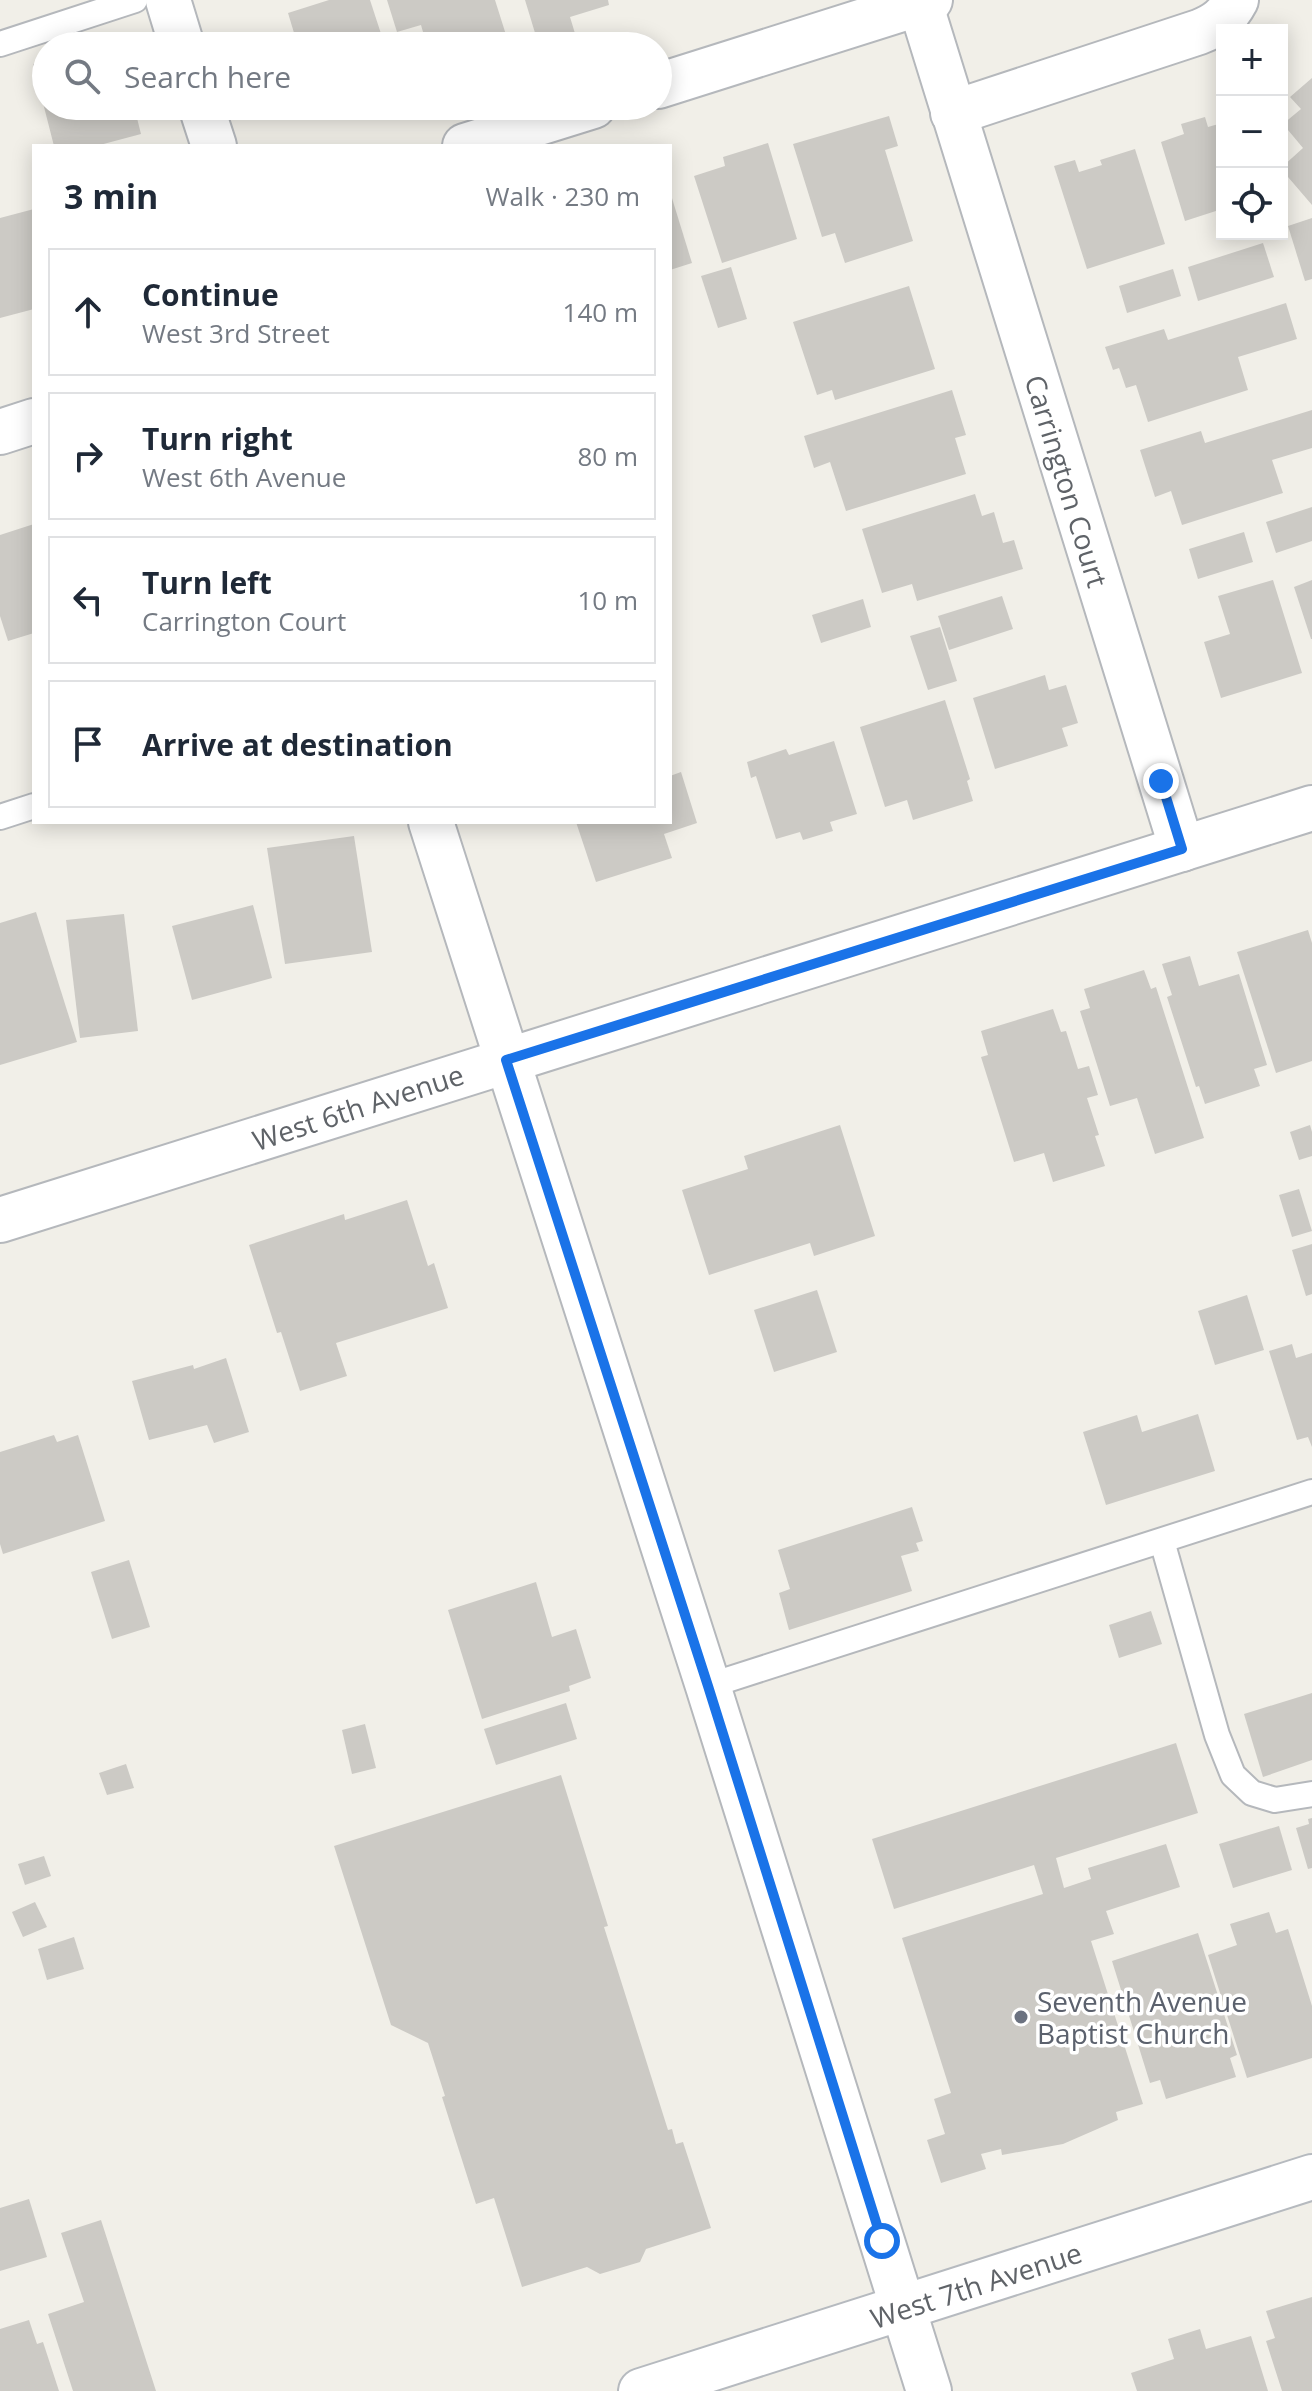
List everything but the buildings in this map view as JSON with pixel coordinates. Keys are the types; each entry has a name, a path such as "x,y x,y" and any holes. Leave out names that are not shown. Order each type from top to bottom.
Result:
{"street":[{"path":"168,0 178,32"},
{"path":"953,113 1208,29 1230,12 1236,0"},
{"name":"Carrington Court","path":"672,82 925,2 953,113 1182,849"},
{"path":"206,120 213,144"},
{"path":"471,144 548,120"},
{"path":"0,432 32,422"},
{"name":"West 6th Avenue","path":"0,1220 1312,808"},
{"path":"432,824 708,1686 929,2391"},
{"name":"West 7th Avenue","path":"641,2391 723,2378 903,2308 1312,2177"}],"lane":[{"path":"37,32 135,0"},
{"path":"0,44 32,34"},
{"path":"0,817 32,807"},
{"path":"708,1686 1312,1492"},
{"path":"1162,1541 1217,1735 1233,1775 1252,1793 1275,1800 1312,1794"}],"place":[{"name":"Seventh Avenue Baptist Church","path":"1021,2017"}],"route":[{"path":"882,2241 708,1686 506,1060 1182,849 1161,781"}]}
